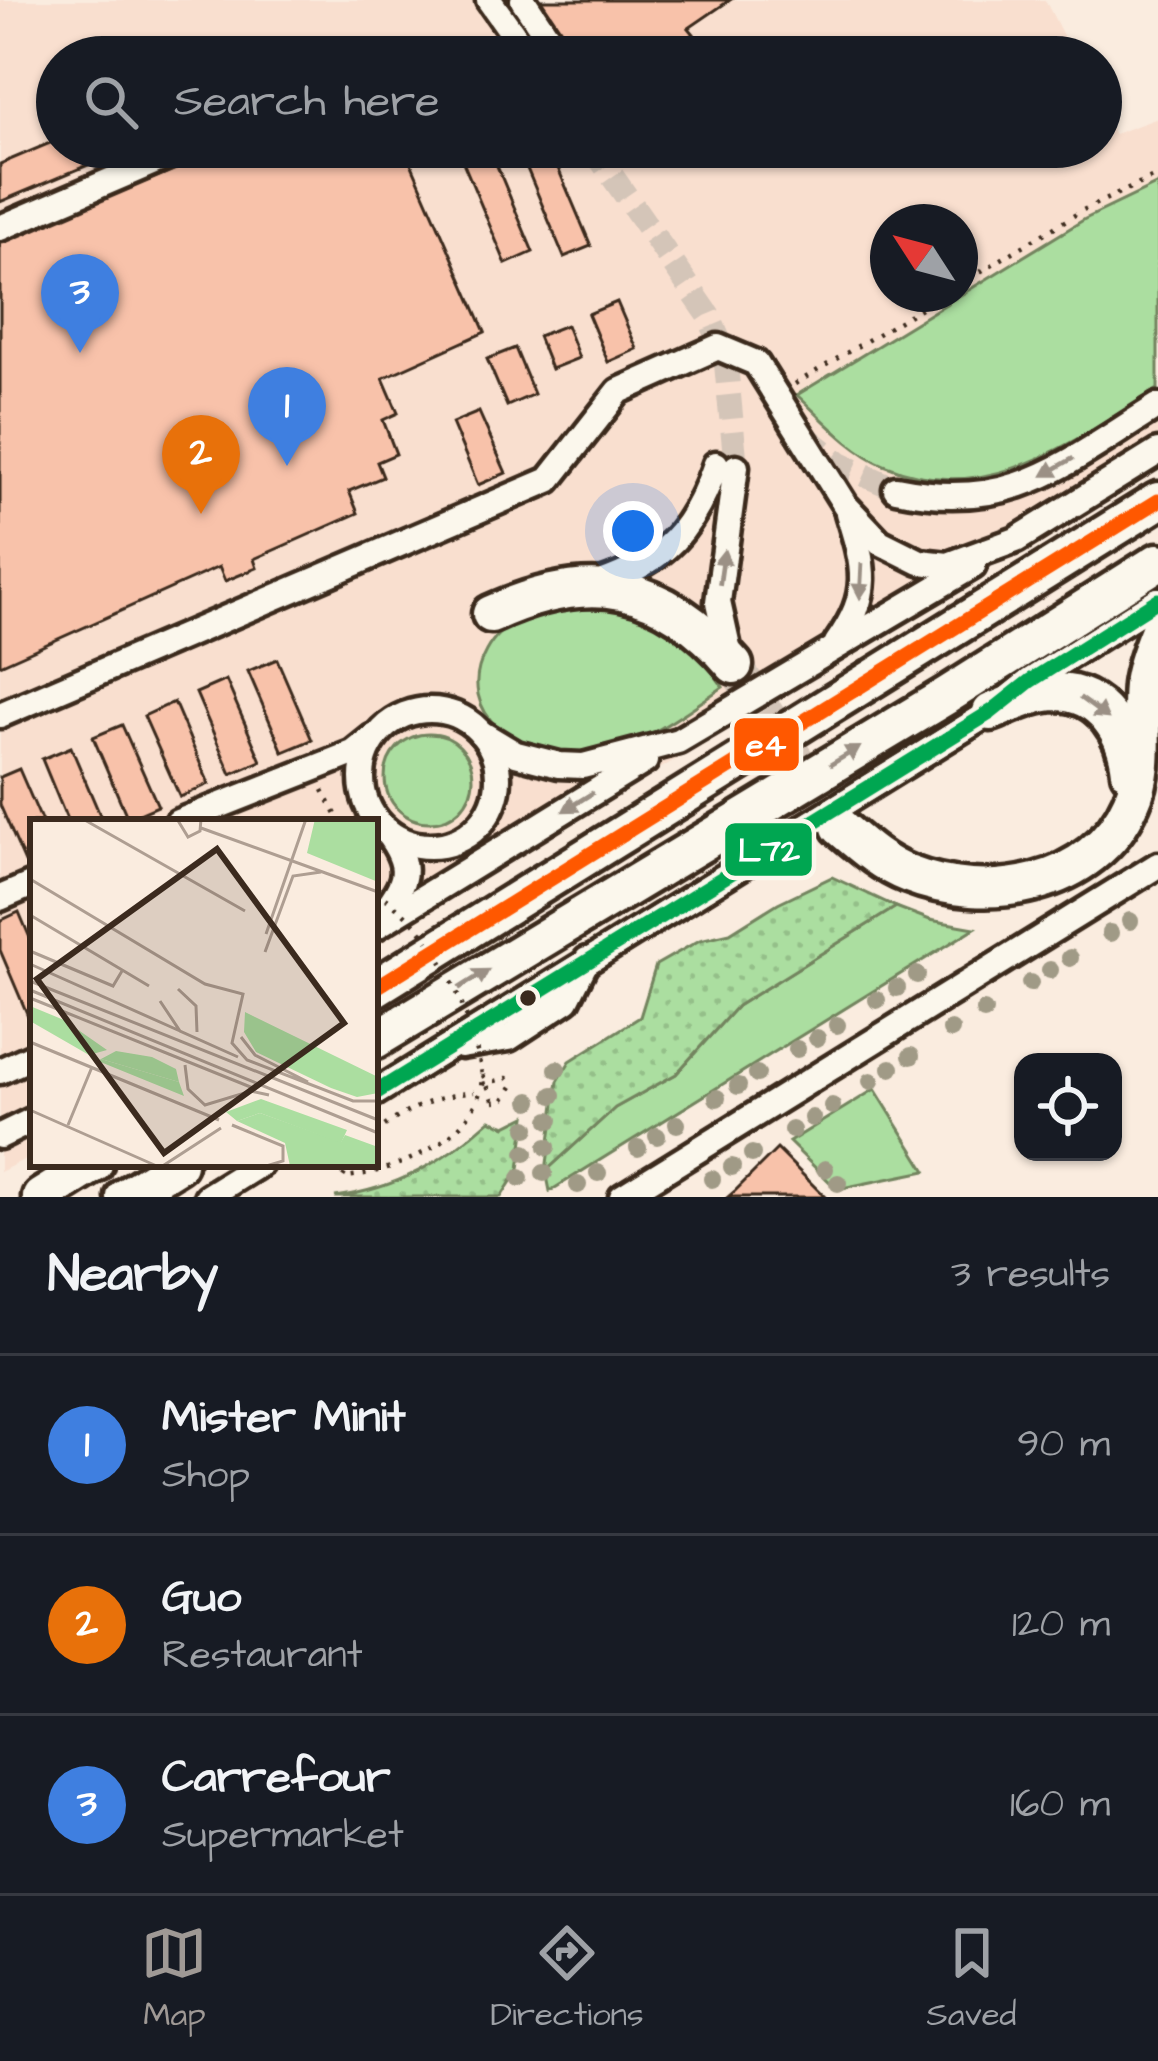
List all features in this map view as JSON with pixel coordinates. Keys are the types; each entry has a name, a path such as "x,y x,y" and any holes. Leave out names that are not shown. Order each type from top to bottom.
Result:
{"highway":[{"path":"378,986 1158,501"},
{"path":"378,1038 926,708 1158,562"},
{"path":"491,614 527,597 568,587 591,586 642,596 700,630 734,665"},
{"path":"840,826 878,859 907,874 952,887 998,889 1036,884 1077,865 1105,842 1131,806 1144,761 1142,683 1158,632"},
{"path":"991,712 1057,692 1083,698 1107,715 1126,741 1131,806"},
{"path":"41,1197 89,1167"},
{"path":"125,1197 173,1167"}],"street":[{"path":"488,0 514,36"},
{"path":"523,0 547,36"},
{"path":"0,228 140,168"},
{"path":"0,715 549,480 609,402 640,379 718,346 756,363 845,505 893,551 948,565 1016,540"},
{"path":"896,489 970,498 1021,487 1158,406"},
{"path":"378,924 1158,452"},
{"path":"663,607 658,586 677,538 726,465 718,602 734,665"},
{"path":"831,652 850,624 863,589 862,560 845,505"},
{"path":"591,586 644,565 677,538"},
{"path":"378,1091 991,712 1030,681 1158,600"},
{"path":"193,819 234,811 353,753 412,712 430,709 467,720 516,754 583,766 678,741"},
{"path":"375,819 363,794 362,772 367,750 379,732"},
{"path":"386,831 406,842 450,843 486,817 498,774 493,752 481,733"},
{"path":"378,822 400,851 405,874 403,885 378,922"},
{"path":"622,1197 1158,866"},
{"path":"0,898 30,885"},
{"path":"0,1071 30,1057"},
{"path":"0,1136 30,1121"},
{"path":"207,1197 255,1167"}],"path":[{"path":"978,273 1083,210 1158,175"},
{"path":"795,384 914,312"},
{"path":"323,790 338,819"},
{"path":"378,895 406,918 444,966 474,1036 483,1075 494,1102 503,1101 513,1085 507,1078 486,1084"},
{"path":"349,1167 343,1177 368,1176 402,1166 434,1147 462,1122 483,1075"},
{"path":"378,1131 405,1112 445,1095 474,1092"}],"shaded area":[{"path":"0,0 1045,0 1063,36 36,36 36,168 1122,168 1122,131 1158,118 1158,458 378,945 378,819 30,819 30,1157 0,1172"}],"green space":[{"path":"1158,184 1158,389 1095,429 1028,463 994,474 959,479 922,476 860,452 797,395 933,312 978,312 978,284 1085,219"},
{"path":"592,605 633,614 667,630 697,654 723,687 657,730 602,753 560,756 517,742 499,729 478,695 478,674 486,651 505,628 528,615"},
{"path":"429,734 446,737 460,747 470,761 470,795 460,809 446,819 429,822 412,819 398,809 388,795 385,778 388,761 398,747 412,737"},
{"path":"832,877 896,907 737,1006 676,1074 615,1108 546,1171 558,1081 570,1061 640,1017 656,965 700,940 730,933"},
{"path":"896,907 930,920 975,928 550,1191 546,1171 615,1108 676,1074 737,1006"},
{"path":"875,1089 926,1171 837,1189 789,1142"},
{"path":"526,1116 519,1169 501,1197 335,1197 419,1171 490,1120 506,1126"}],"building":[{"path":"535,0 730,0 689,28 691,36 560,36"},
{"path":"36,149 36,168 81,168 0,202 0,164"},
{"path":"178,168 413,168 485,332 383,378 398,413 383,420 396,454 377,462 383,477 349,491 358,513 254,559 257,568 225,581 219,567 0,665 0,242"},
{"path":"466,168 498,168 533,252 506,264"},
{"path":"527,168 558,168 591,246 564,257"},
{"path":"617,302 637,349 608,362 588,314"},
{"path":"566,325 579,358 551,369 538,336"},
{"path":"515,348 534,394 507,406 487,359"},
{"path":"479,412 506,473 478,485 452,423"},
{"path":"277,659 312,740 283,752 248,671"},
{"path":"226,680 261,761 231,774 196,693"},
{"path":"174,702 209,784 180,797 144,716"},
{"path":"122,725 158,806 128,819 93,737"},
{"path":"71,747 102,819 67,819 42,759"},
{"path":"19,769 41,819 30,819 30,860 25,862 0,805 0,777"},
{"path":"19,912 30,938 30,1021 0,950 0,921"},
{"path":"777,1149 825,1197 728,1197 735,1191"}],"tunnel":[{"path":"607,168 708,314 725,354 736,467"},
{"path":"805,436 840,464 896,489"},
{"path":"734,665 840,827"}],"transit line":[{"name":"e4","path":"378,986 1158,501"},
{"name":"L72","path":"378,1091 991,712 1030,681 1158,600"}],"place":[{"name":"Carrefour","path":"80,353"},
{"name":"Mister Minit","path":"287,466"},
{"name":"Guo","path":"201,514"}]}
